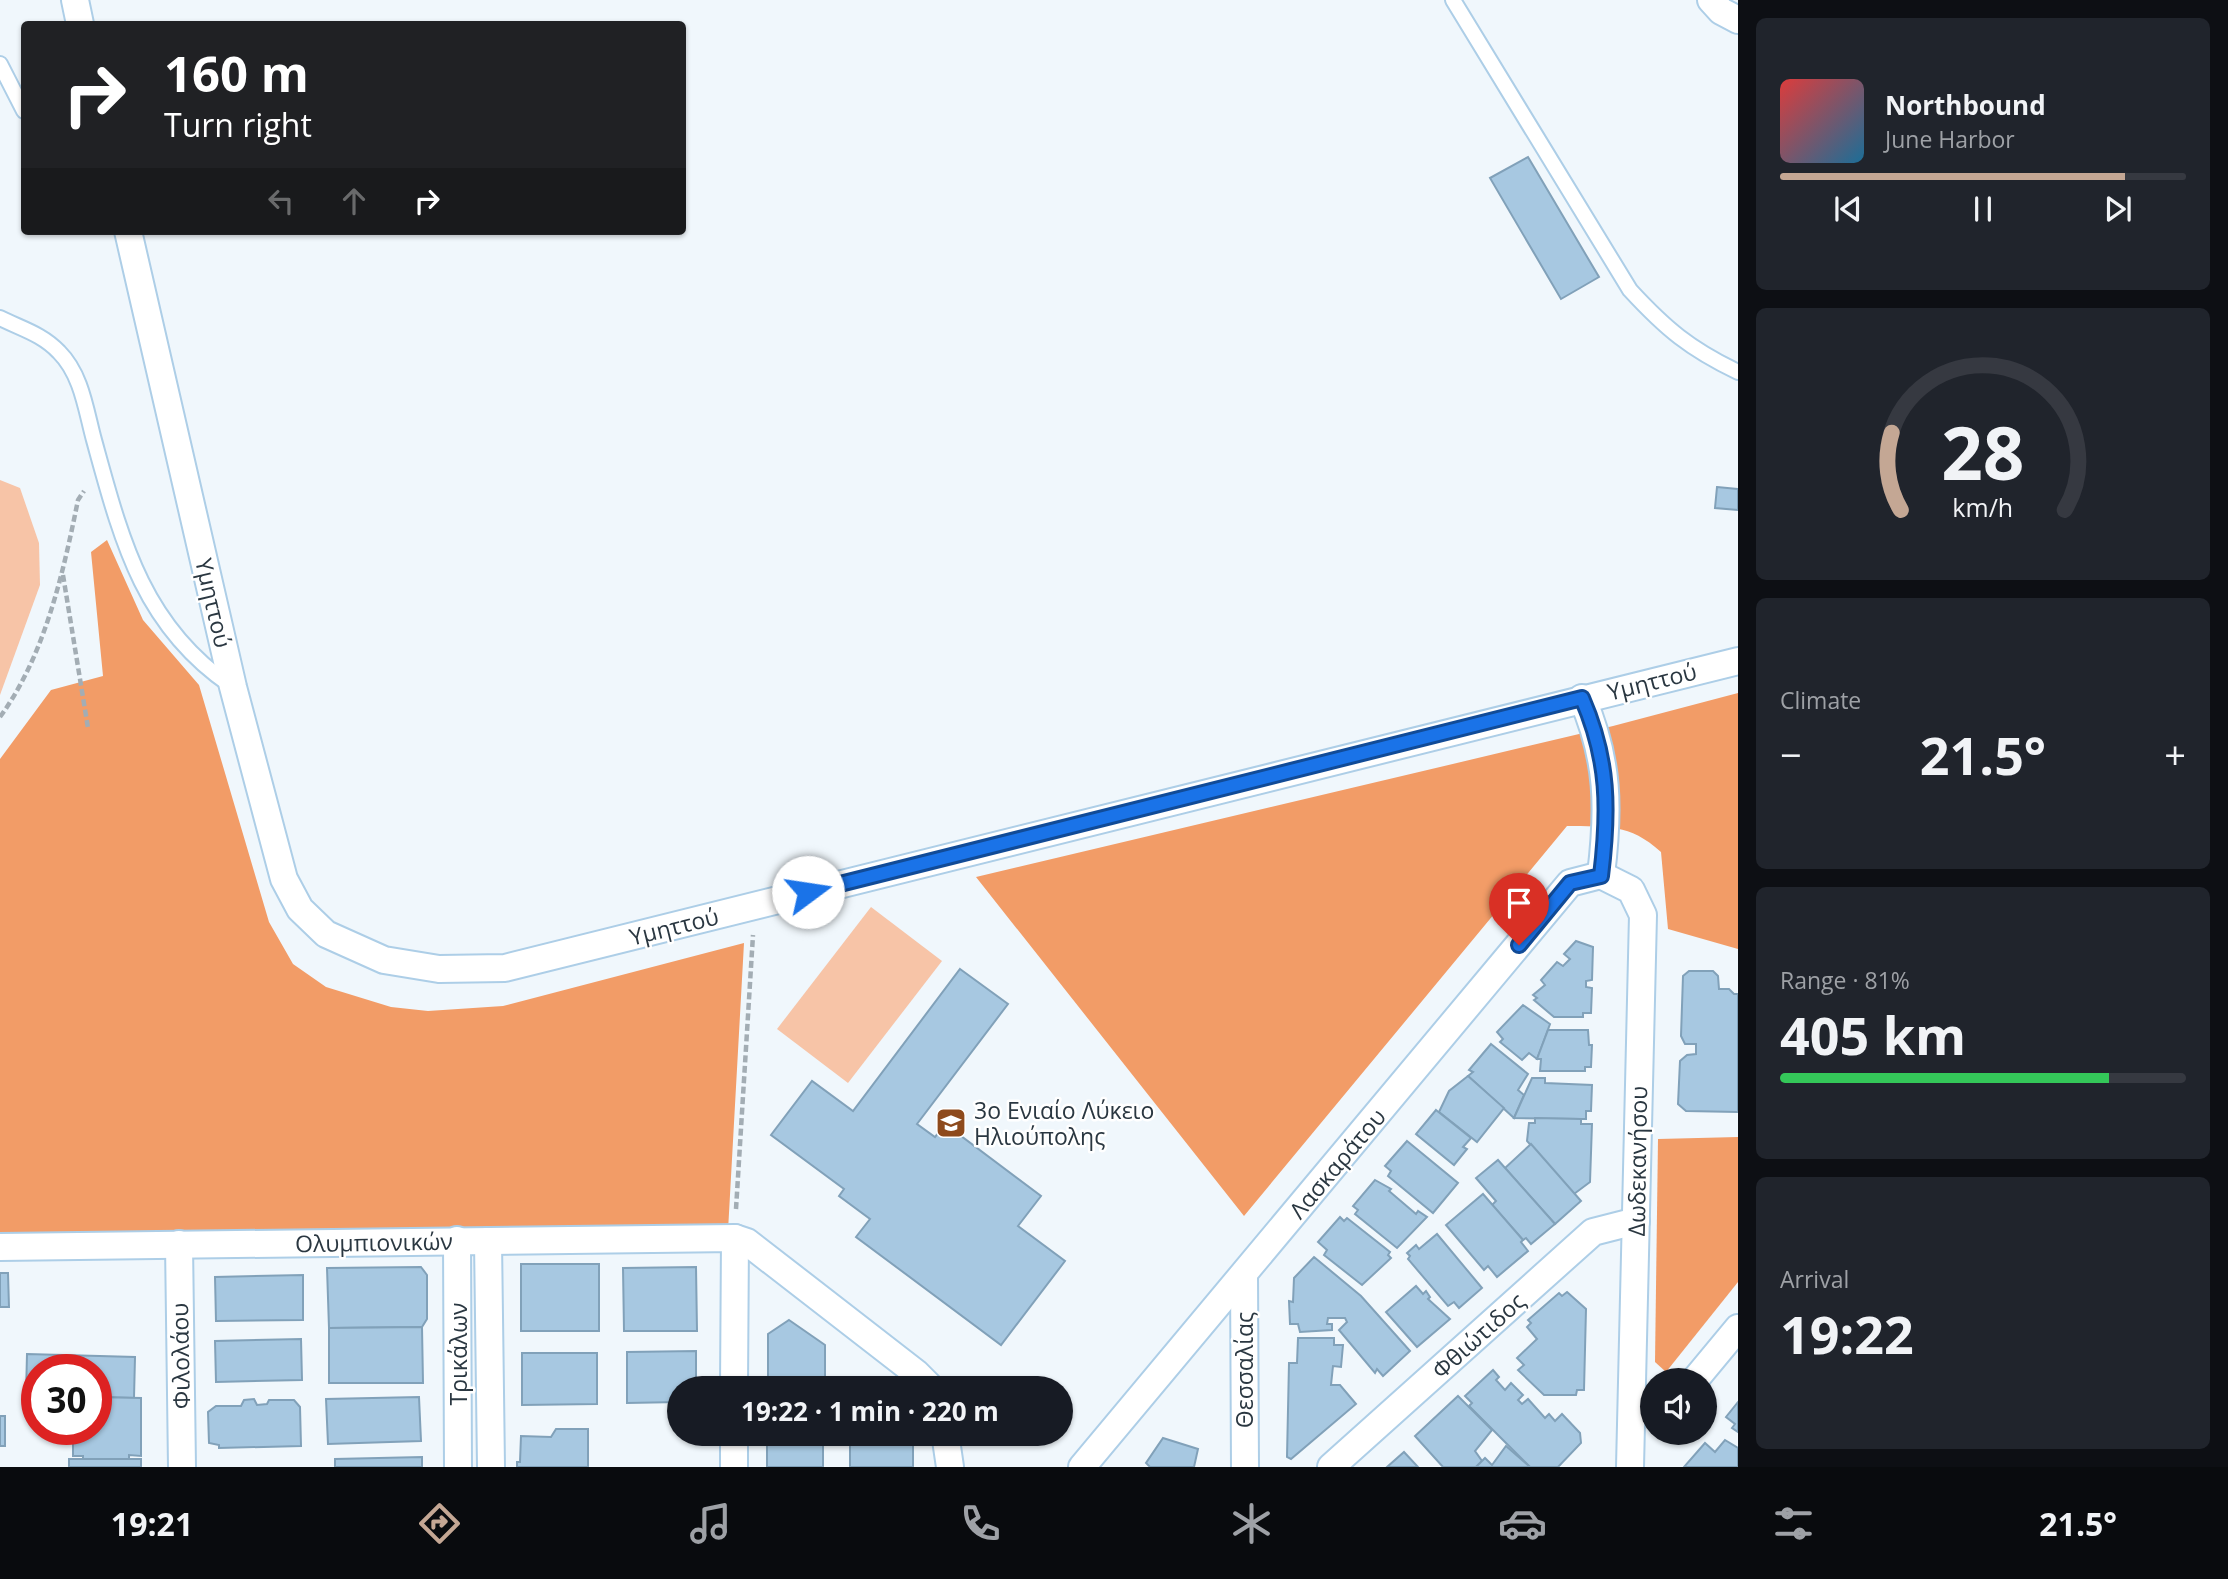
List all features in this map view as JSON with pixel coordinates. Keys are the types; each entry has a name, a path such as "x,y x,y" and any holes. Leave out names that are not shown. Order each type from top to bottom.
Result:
{"street":[{"path":"75,0 79,21"},
{"path":"1711,0 1721,11 1738,20"},
{"name":"Υμηττού","path":"127,235 233,687 284,879 300,909 326,934 384,960 439,969 505,968 1738,661"},
{"path":"1582,698 1596,732 1604,762 1606,805 1601,876"},
{"name":"Δωδεκανήσου","path":"1601,876 1631,890 1643,915 1627,1464"},
{"name":"Λασκαράτου","path":"1082,1467 1570,883 1601,876"},
{"name":"Φθιώτιδος","path":"1331,1467 1593,1232 1636,1221"},
{"name":"Ολυμπιονικών","path":"0,1247 457,1240 741,1240"},
{"name":"Τρικάλων","path":"457,1240 458,1467"},
{"path":"735,1376 741,1240"},
{"path":"741,1240 919,1376"},
{"name":"Τρικάλων","path":"488,1241 491,1467"},
{"name":"Φιλολάου","path":"179,1244 182,1467"},
{"name":"Θεσσαλίας","path":"1244,1274 1245,1467"},
{"path":"1705,1368 1738,1328"},
{"path":"1627,1464 1642,1445"},
{"path":"734,1446 734,1467"},
{"path":"947,1446 950,1467"}],"lane":[{"path":"1453,0 1630,290 1664,327 1701,355 1738,372"},
{"path":"0,64 21,105"},
{"path":"0,318 38,333 61,354 77,378 122,537 140,580 169,630 206,669 233,687"}],"path":[{"path":"0,717 32,660 62,574 78,500 101,464"},
{"path":"62,574 88,728"},
{"path":"741,1240 755,905"}],"shaded area":[{"path":"0,480 20,488 39,543 40,585 0,695"},
{"path":"107,540 143,620 199,685 269,922 293,964 326,987 391,1007 428,1011 503,1006 744,943 728,1231 0,1239 0,759 51,690 103,676 91,552"},
{"path":"1738,693 1738,949 1668,929 1661,852 1649,843 1617,828 1567,826 1244,1216 976,877 1613,726"},
{"path":"871,907 942,961 848,1083 777,1029"},
{"path":"1738,1137 1738,1282 1669,1368 1662,1368 1655,1362 1658,1139"}],"building":[{"path":"1528,157 1599,277 1561,299 1490,178"},
{"path":"1717,487 1738,489 1738,510 1715,508"},
{"path":"1576,941 1593,947 1592,980 1586,981 1586,987 1592,988 1591,1013 1583,1013 1583,1017 1554,1017 1534,1000 1537,998 1533,995 1545,985 1541,980 1557,962 1563,966 1570,959 1564,954"},
{"path":"960,969 1008,1004 917,1124 935,1137 945,1124 1041,1196 1018,1226 1065,1261 1001,1345 856,1237 870,1219 839,1196 844,1189 771,1135 812,1081 853,1111"},
{"path":"1689,971 1713,971 1718,976 1719,989 1729,989 1738,994 1738,1112 1686,1111 1678,1104 1680,1061 1687,1055 1696,1054 1696,1044 1685,1044 1681,1036 1683,976"},
{"path":"1523,1005 1550,1024 1537,1059 1529,1053 1522,1060 1500,1042 1503,1039 1497,1032"},
{"path":"1548,1030 1588,1030 1589,1045 1592,1045 1591,1067 1585,1067 1585,1071 1540,1071 1541,1059 1537,1059"},
{"path":"1491,1044 1528,1074 1518,1090 1524,1095 1514,1118 1468,1076 1473,1072 1469,1070"},
{"path":"1468,1076 1504,1108 1477,1142 1439,1112 1449,1091"},
{"path":"1532,1078 1545,1078 1545,1083 1592,1085 1591,1111 1586,1111 1586,1119 1514,1118"},
{"path":"1436,1110 1471,1138 1463,1147 1467,1149 1454,1165 1416,1134"},
{"path":"1535,1118 1581,1119 1581,1124 1592,1124 1590,1182 1574,1194 1527,1141 1529,1123 1535,1123"},
{"path":"1407,1141 1458,1183 1433,1213 1388,1176 1391,1171 1385,1166"},
{"path":"1531,1144 1581,1201 1555,1224 1505,1168"},
{"path":"1498,1160 1555,1224 1531,1244 1526,1238 1523,1240 1492,1205 1496,1201 1476,1178"},
{"path":"1375,1180 1391,1189 1389,1191 1416,1214 1418,1211 1427,1217 1397,1248 1355,1214 1358,1210 1353,1206"},
{"path":"1483,1194 1523,1240 1521,1242 1528,1251 1497,1277 1488,1266 1484,1270 1446,1225"},
{"path":"1340,1217 1344,1221 1347,1218 1390,1252 1388,1255 1391,1258 1362,1285 1324,1255 1327,1250 1318,1242"},
{"path":"1437,1234 1482,1288 1459,1308 1454,1302 1448,1306 1408,1259 1410,1256 1407,1253 1416,1245 1419,1249"},
{"path":"1314,1257 1361,1296 1410,1351 1383,1376 1377,1369 1375,1373 1339,1330 1347,1322 1345,1318 1328,1318 1327,1324 1332,1324 1332,1330 1300,1332 1298,1324 1290,1324 1289,1301 1293,1302 1294,1278"},
{"path":"521,1264 599,1264 599,1331 521,1331"},
{"path":"421,1267 427,1275 427,1319 422,1327 329,1328 327,1268"},
{"path":"696,1267 697,1331 624,1331 623,1268"},
{"path":"0,1273 8,1273 9,1307 0,1307"},
{"path":"303,1275 303,1320 216,1321 215,1277"},
{"path":"1416,1286 1423,1294 1426,1291 1430,1297 1428,1299 1450,1319 1417,1347 1386,1312"},
{"path":"1567,1292 1586,1309 1584,1390 1577,1390 1576,1395 1544,1395 1518,1370 1524,1365 1517,1358 1537,1339 1527,1327 1531,1323 1528,1320 1559,1293 1562,1296"},
{"path":"789,1320 825,1345 825,1376 768,1376 768,1334"},
{"path":"422,1327 423,1383 329,1383 329,1328"},
{"path":"1298,1338 1334,1338 1334,1345 1343,1345 1341,1367 1333,1366 1331,1385 1340,1385 1356,1404 1291,1459 1287,1457 1289,1363 1297,1363"},
{"path":"301,1339 302,1380 216,1382 215,1341"},
{"path":"696,1351 696,1376 667,1376 667,1402 627,1403 627,1352"},
{"path":"522,1353 597,1353 597,1404 522,1405"},
{"path":"112,1356 135,1357 134,1398 112,1397"},
{"path":"1493,1370 1499,1377 1496,1380 1505,1390 1511,1383 1523,1395 1518,1400 1522,1404 1528,1399 1545,1418 1549,1414 1555,1421 1562,1414 1580,1433 1581,1443 1558,1467 1530,1467 1469,1406 1472,1403 1465,1396"},
{"path":"1458,1396 1492,1430 1475,1451 1482,1461 1476,1467 1443,1467 1415,1436"},
{"path":"112,1397 141,1398 141,1456 129,1455 129,1459 83,1459 83,1456 73,1456 73,1445 112,1445"},
{"path":"419,1397 421,1441 328,1444 326,1399"},
{"path":"254,1399 257,1405 267,1404 269,1400 294,1400 300,1407 301,1446 219,1448 219,1445 209,1443 208,1412 216,1406 241,1406 244,1400"},
{"path":"1738,1402 1738,1432 1732,1428 1735,1424 1726,1417"},
{"path":"0,1416 5,1416 5,1446 0,1446"},
{"path":"556,1429 588,1429 588,1467 517,1467 517,1462 520,1462 521,1436 551,1437"},
{"path":"1163,1438 1198,1449 1194,1467 1150,1467 1146,1463"},
{"path":"1725,1440 1738,1448 1738,1467 1684,1467 1703,1445 1715,1452"},
{"path":"767,1446 823,1446 823,1467 767,1467"},
{"path":"850,1446 913,1446 913,1467 850,1467"},
{"path":"1506,1446 1530,1467 1476,1467 1485,1458 1492,1465"},
{"path":"1404,1452 1418,1467 1387,1467"},
{"path":"422,1457 422,1467 335,1467 335,1459"},
{"path":"69,1459 141,1459 141,1467 69,1467"}],"place":[{"name":"3ο Ενιαίο Λύκειο Ηλιούπολης","path":"951,1123"}],"route":[{"path":"808,892 1582,698 1596,732 1604,762 1605,848 1601,876 1570,883 1519,945"}]}
